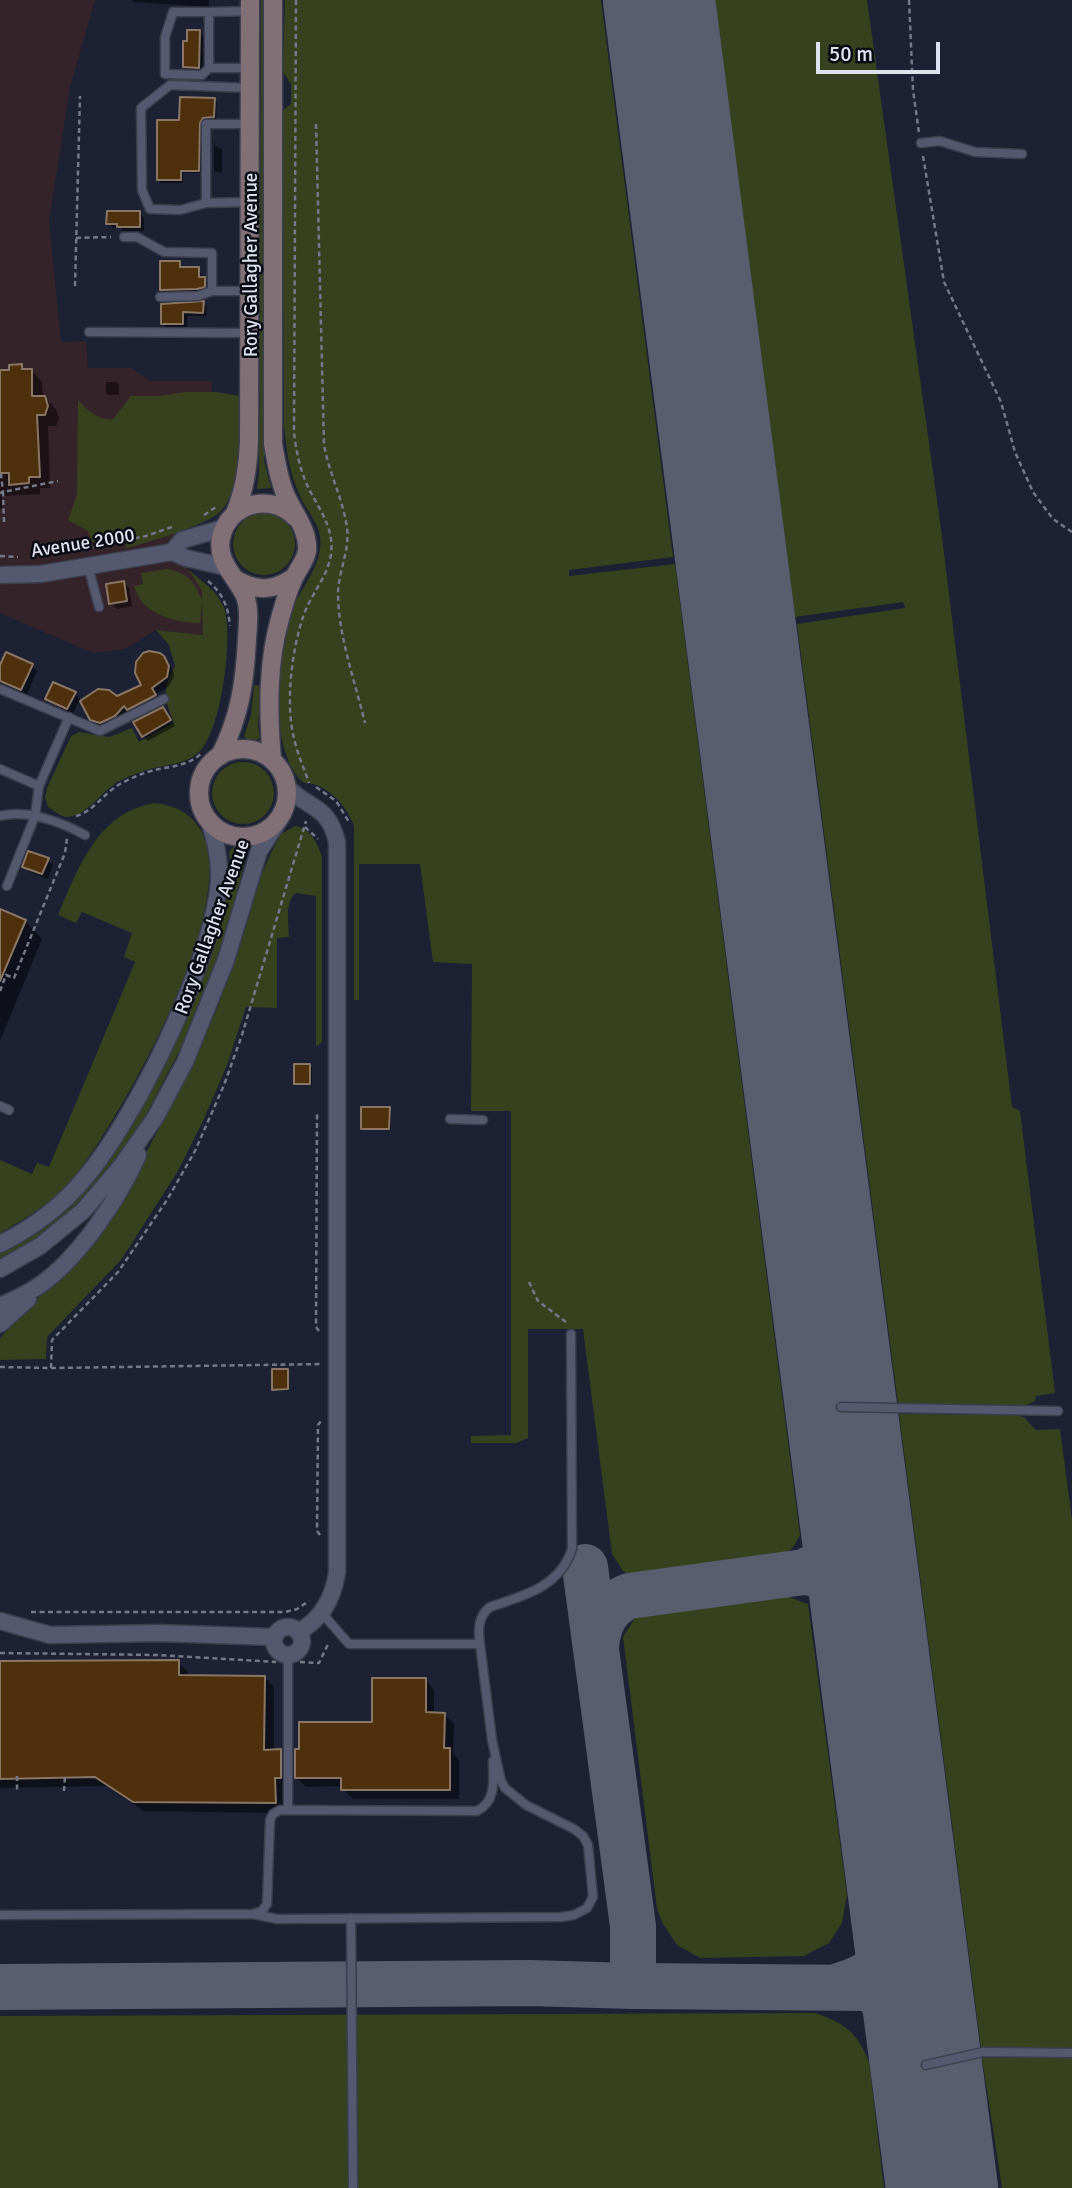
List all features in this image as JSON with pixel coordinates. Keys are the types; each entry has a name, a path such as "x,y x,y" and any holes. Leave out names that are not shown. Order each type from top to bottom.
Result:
{"street":[{"name":"Rory Gallagher Avenue","path":"0,1269 40,1246 83,1211 119,1169 155,1118 185,1062 226,960 259,851 282,814 287,787 282,771 272,760 268,716 271,667 280,617 294,577 307,551 301,524 284,494 273,444 273,0"},
{"name":"Rory Gallagher Avenue","path":"0,1244 43,1218 75,1191 123,1122 185,998 199,962 217,895 218,844 200,802 200,789 214,751 234,727 246,676 246,597 221,554 220,541 243,495 247,478 250,5"},
{"path":"294,577 271,589 258,589 246,586 230,573 172,552 182,540 230,520 246,506 258,503 271,503 282,507 293,514 301,524"},
{"name":"Avenue 2000","path":"0,575 41,573 172,552"},
{"path":"214,751 247,749 260,752 272,760"},
{"path":"287,787 299,798 309,795"},
{"path":"282,814 309,795"},
{"path":"298,1632 321,1612 331,1598 337,1573 337,842 328,818 309,795"},
{"name":"Rory Gallagher Avenue","path":"209,821 219,830 245,838 259,835 270,828 282,814"},
{"path":"0,1324 71,1256 103,1216 132,1168 155,1118"},
{"path":"0,1306 47,1280"},
{"path":"0,1621 50,1634 158,1633 274,1637"},
{"path":"290,1628 298,1632 302,1641 288,1659 276,1650 274,1637 276,1633 290,1628"}],"lane":[{"path":"209,12 209,68 202,75 164,74 165,37 173,12 209,12 250,5"},
{"path":"209,68 250,68"},
{"path":"249,202 206,203 180,209 150,209 142,190 141,108 170,85 250,88"},
{"path":"206,203 206,124 250,124"},
{"path":"921,143 940,141 975,152 1022,154"},
{"path":"124,237 137,237 164,253 212,253 212,291"},
{"path":"160,297 198,296 212,291 248,291"},
{"path":"89,332 249,333"},
{"path":"88,565 99,607"},
{"path":"0,689 100,732 164,699"},
{"path":"8,886 35,816 39,786 69,717"},
{"path":"0,769 39,786"},
{"path":"0,816 14,812 35,816 85,835"},
{"path":"0,1106 9,1110"},
{"path":"450,1119 483,1120"},
{"path":"0,1915 253,1913 276,1919 561,1917 574,1915 587,1908 593,1897 588,1845 583,1836 526,1805 510,1794 501,1781 492,1740 478,1632 485,1610 546,1586 557,1575 572,1549 571,1334"},
{"path":"841,1408 1058,1411"},
{"path":"321,1612 349,1644 480,1644"},
{"path":"288,1659 288,1810"},
{"path":"253,1913 262,1910 267,1904 270,1820 273,1814 280,1810 480,1810 493,1791 492,1740"},
{"path":"351,1918 353,2188"},
{"path":"926,2065 983,2052 1072,2053"}],"path":[{"path":"296,0 294,433 304,478 314,501 326,518 331,534 331,553 326,572 304,615 297,640 291,691 291,727 309,795"},
{"path":"909,0 913,90 944,282 1001,402 1015,452 1034,492 1054,519 1072,532"},
{"path":"75,286 80,96"},
{"path":"316,124 324,445 328,468 348,531 338,589 344,638 365,723"},
{"path":"76,238 124,237"},
{"path":"1,474 4,522"},
{"path":"1,493 58,481"},
{"path":"197,519 209,513"},
{"path":"86,549 146,536 179,525"},
{"path":"0,556 19,557"},
{"path":"202,577 223,596 230,627"},
{"path":"0,991 6,975 14,978 65,853 67,836 77,816 87,813 118,786 148,772 190,763 214,751"},
{"path":"51,1368 52,1340 118,1272 167,1200 204,1132 242,1035 305,825 320,842"},
{"path":"321,1110 317,1116 316,1300 316,1327 321,1333"},
{"path":"529,1282 538,1301 568,1323 571,1334"},
{"path":"0,1367 326,1364 326,1371"},
{"path":"322,1536 317,1531 318,1425 326,1415"},
{"path":"23,1612 285,1612 297,1609 314,1595"},
{"path":"0,1653 157,1655 320,1662 337,1628"},
{"path":"64,1791 65,1775"},
{"path":"17,1776 17,1792"}],"shaded area":[{"path":"0,0 95,0 70,87 49,221 61,342 86,341 88,368 132,368 150,381 212,381 207,482 182,519 188,569 202,591 203,635 156,630 125,649 93,653 0,613"}],"green space":[{"path":"261,0 267,0 264,89 264,461 271,488 257,489 259,473"},
{"path":"285,0 601,0 673,557 569,570 569,576 675,564 800,1535 794,1546 780,1560 637,1578 623,1571 612,1554 583,1329 528,1329 528,1438 516,1443 471,1443 471,1436 511,1435 511,1111 471,1111 472,964 433,962 420,864 359,864 359,1000 354,1000 354,826 335,797 320,786 304,783 292,768 284,749 280,725 279,674 286,628 292,610 316,565 320,546 317,526 303,503 294,480 284,426 283,110 291,104 291,84 283,72"},
{"path":"715,0 867,0 941,529 1012,1107 1020,1111 1055,1393 1036,1396 1035,1401 1022,1407 898,1404 797,624 905,608 903,602 795,617"},
{"path":"216,392 241,396 240,456 234,487 228,500 221,511 203,522 147,542 126,548 127,538 92,542 88,531 68,520 77,495 78,400 98,417 113,419 131,396"},
{"path":"258,513 270,513 286,522 293,532 293,556 286,566 270,575 258,575 247,570 238,561 233,550 233,538 238,527 247,518"},
{"path":"168,569 181,573 190,580 202,601 202,591 188,569 213,591 224,608 227,621 226,661 214,725 199,752 189,759 119,781 75,816 62,816 48,807 45,797 71,736 79,732 109,737 132,728 139,742 174,723 168,707 166,688 175,666 169,645 156,630 203,635 202,603 200,623 177,620 147,607 134,586 143,584 141,573"},
{"path":"254,685 261,686 258,726 260,738 256,740 246,739 244,736 251,715"},
{"path":"237,762 249,762 265,771 272,781 272,805 265,815 249,824 237,824 226,819 217,810 212,799 212,787 217,776 226,767"},
{"path":"154,803 194,821 209,859 205,911 186,972 159,1035 129,1093 79,1171 43,1206 0,1233 0,1160 32,1174 37,1163 49,1167 135,962 124,957 132,933 82,912 76,923 58,915 82,862 104,831 118,818 134,809"},
{"path":"295,826 313,837 322,857 322,1042 316,1047 316,896 296,893 289,907 289,937 277,938 277,1008 246,1007 227,1065 178,1171 121,1260 47,1337 46,1359 0,1360 0,1338 72,1262 121,1199 189,1073 216,1011 239,949 262,873 273,849 281,834"},
{"path":"234,847 244,847 246,855 233,911 194,1023 141,1124 117,1165 81,1207 40,1239 0,1260 0,1253 38,1232 70,1208 99,1174 129,1129 193,1003 224,909 231,876 229,851"},
{"path":"899,1414 1015,1415 1024,1417 1036,1430 1060,1429 1072,1520 1072,2048 981,2048"},
{"path":"778,1593 808,1604 847,1895 842,1923 829,1943 804,1956 700,1958 677,1945 657,1909 623,1637 641,1609"},
{"path":"815,2013 849,2030 860,2043 869,2062 884,2188 0,2188 0,2016"},
{"path":"982,2058 1072,2058 1072,2188 1002,2188"}],"building":[{"path":"187,30 200,30 199,68 183,67 183,41 187,41"},
{"path":"180,97 215,98 214,117 203,118 200,123 199,171 181,171 181,180 157,180 157,120 179,120"},
{"path":"107,211 140,211 140,227 106,224"},
{"path":"160,261 180,261 180,267 199,267 199,277 205,277 205,287 160,290"},
{"path":"204,301 203,313 183,312 183,324 161,324 161,304"},
{"path":"22,364 22,369 32,369 32,396 45,396 48,406 45,415 37,415 40,477 29,477 29,483 9,485 9,473 0,473 0,370 9,370 9,365"},
{"path":"124,581 127,601 109,604 106,584"},
{"path":"149,651 164,656 169,666 167,677 152,688 156,695 127,710 124,706 115,716 100,723 90,720 80,701 98,689 109,690 117,696 141,685 135,673 136,662 143,653"},
{"path":"6,652 33,664 21,690 0,681 0,665"},
{"path":"53,682 76,692 67,709 45,699"},
{"path":"163,707 171,720 142,737 133,722"},
{"path":"28,851 49,858 42,874 22,867"},
{"path":"0,909 26,920 0,981"},
{"path":"294,1064 310,1064 310,1084 294,1084"},
{"path":"361,1107 390,1107 389,1129 361,1129"},
{"path":"272,1369 288,1369 288,1389 272,1390"},
{"path":"179,1660 179,1675 265,1676 264,1750 281,1749 281,1778 275,1778 276,1803 133,1802 95,1777 0,1779 0,1661"},
{"path":"372,1678 426,1678 426,1712 445,1713 444,1748 450,1748 450,1790 341,1790 341,1778 295,1778 299,1722 372,1722"}],"taxiway":[{"path":"596,1647 605,1616 614,1605 629,1596 804,1572 817,1566 841,1546 849,1527 853,1501"},
{"path":"585,1567 633,1926 633,1986"},
{"path":"804,1572 828,1577 845,1587 852,1593 869,1623"},
{"path":"839,1986 868,1974 887,1957 899,1934 905,1903"},
{"path":"0,1987 528,1983 865,1988 892,2001 908,2017 926,2065"}],"runway":[{"path":"659,0 942,2188"}]}
